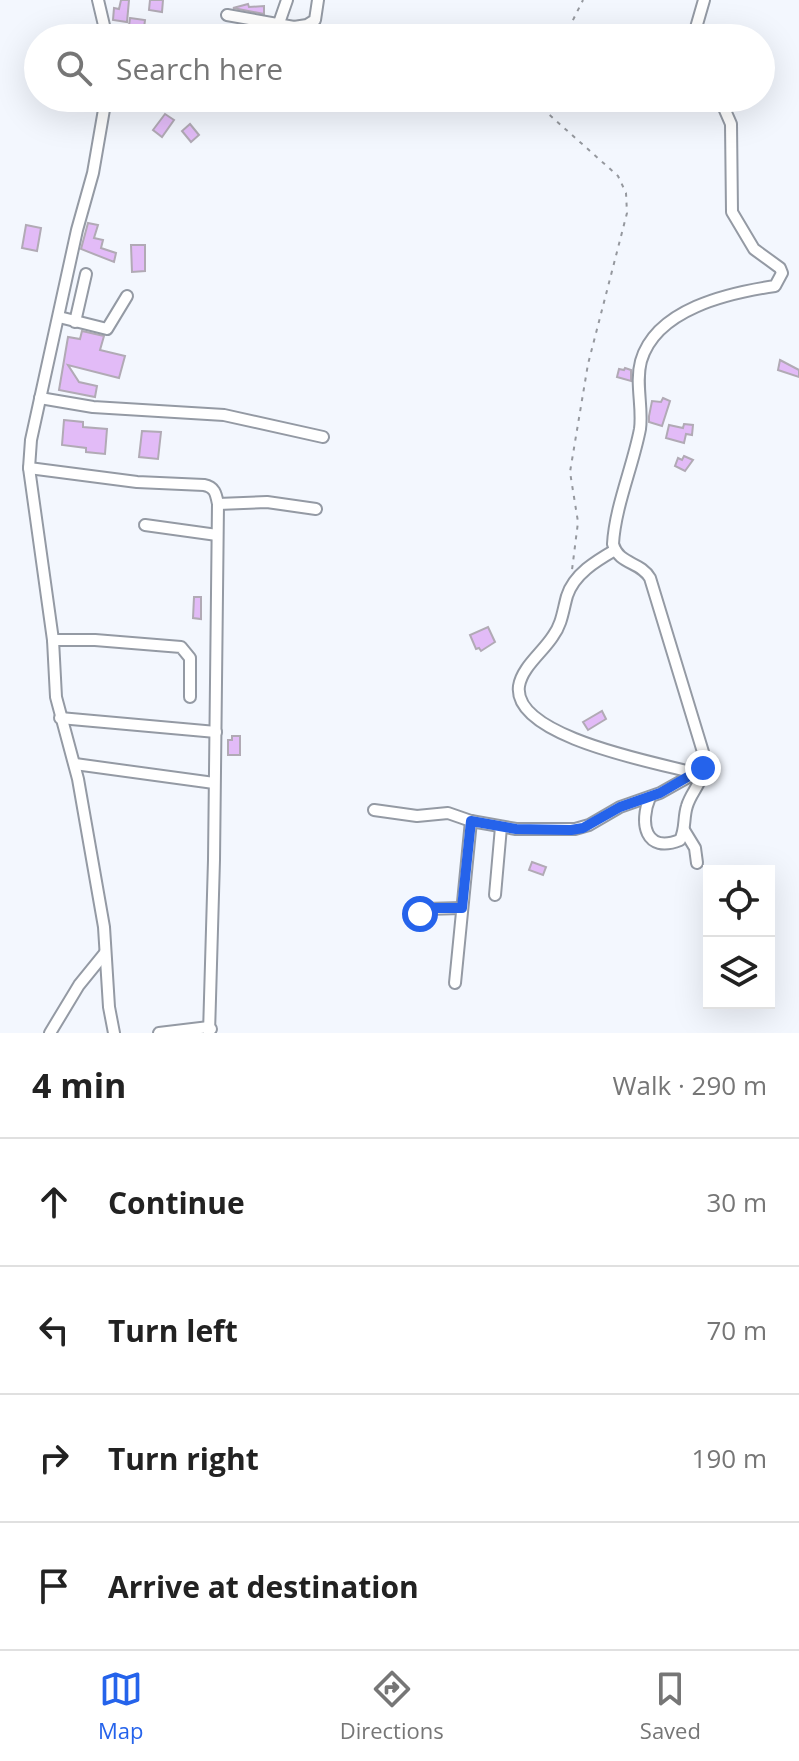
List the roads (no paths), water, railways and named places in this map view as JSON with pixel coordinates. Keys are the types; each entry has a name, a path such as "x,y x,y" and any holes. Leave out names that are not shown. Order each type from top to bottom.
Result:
{"street":[{"path":"98,0 104,24"},
{"path":"279,23 287,0"},
{"path":"308,24 317,15 318,0"},
{"path":"697,24 704,0"},
{"path":"227,15 283,24"},
{"path":"104,112 93,173 77,230 31,440 29,468 53,640 60,718 75,764 104,927 109,1007 114,1033"},
{"path":"650,797 643,823 652,840 676,843 683,836 686,807 700,783 699,771 705,760 647,571 622,559 615,550 616,524 640,426 640,364 649,343 677,318 701,303 775,286 782,273 780,268 754,249 732,212 733,137 725,112"},
{"path":"75,322 86,274"},
{"path":"59,317 107,329 127,296"},
{"path":"40,398 93,407 224,415 323,437"},
{"path":"29,468 137,482 208,485 214,490 218,504 211,1031 159,1033"},
{"path":"218,504 267,502 316,509"},
{"path":"145,525 217,535"},
{"path":"615,550 576,579 568,593 559,628 520,682 519,695 523,708 542,724 572,739 699,771"},
{"path":"53,640 181,647 190,658 190,697"},
{"path":"60,718 216,732"},
{"path":"75,764 214,783"},
{"path":"374,810 417,816 448,813 501,827 575,829 589,825 620,807 650,797 699,771"},
{"path":"455,983 471,821"},
{"path":"495,895 501,827"},
{"path":"684,830 695,848 697,863"},
{"path":"418,923 425,909 462,908"},
{"path":"50,1033 79,985 105,953"}]}
